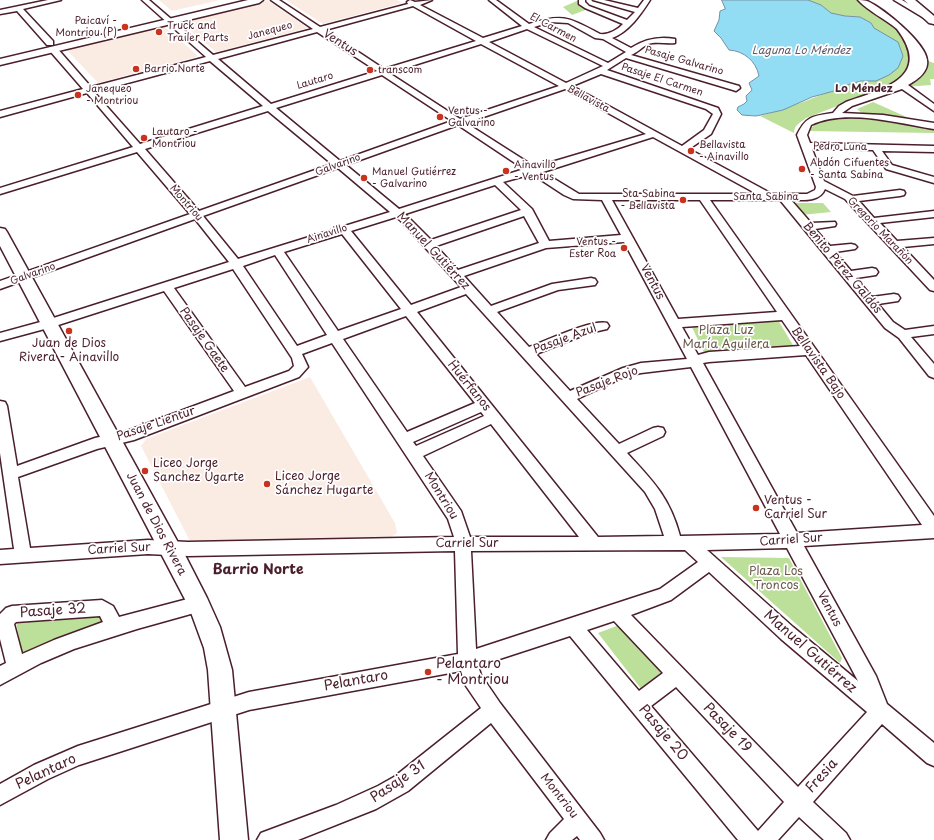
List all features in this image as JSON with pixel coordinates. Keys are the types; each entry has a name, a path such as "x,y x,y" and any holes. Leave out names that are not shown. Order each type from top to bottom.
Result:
{"highway":[{"path":"910,4 933,21"}],"main road":[{"path":"166,19 232,0"},
{"path":"0,55 51,46 166,19 259,0"},
{"path":"0,62 51,46"},
{"name":"Juan de Dios Rivera","path":"0,232 48,324 170,548 199,604 209,628 217,653 234,840"}],"street":[{"path":"0,12 58,0"},
{"name":"Manuel Gutiérrez","path":"145,0 269,107 397,212 650,488 661,503 682,543 709,563 787,633 934,756"},
{"name":"Ventus","path":"274,0 574,196 606,198 869,682 880,712"},
{"name":"Bellavista","path":"406,0 770,197"},
{"name":"Janequeo","path":"0,114 429,0"},
{"name":"El Carmen","path":"492,0 528,27 605,69"},
{"path":"582,0 581,3 587,7 628,23"},
{"path":"596,0 640,11"},
{"path":"605,37 612,35 628,23 640,11 647,0"},
{"path":"837,114 839,110 849,104 902,85 914,78 922,70 924,65 922,54 913,39 902,27 883,11 861,0"},
{"path":"898,0 910,4"},
{"path":"895,10 910,4"},
{"name":"Montriou","path":"18,8 90,90 236,264 297,360"},
{"name":"Lautaro","path":"0,191 550,20 564,20 572,22 598,36 605,37 629,54"},
{"name":"Galvarino","path":"0,285 564,86 605,69 646,42 672,40"},
{"name":"Pasaje Galvarino","path":"629,54 736,88"},
{"path":"922,54 931,60"},
{"name":"Pasaje El Carmen","path":"605,69 715,110 717,114 710,130 682,150"},
{"path":"902,85 934,108"},
{"path":"820,183 802,135 804,126 821,117 837,114 856,115 934,126"},
{"name":"Ainavillo","path":"0,337 48,324 496,181 534,170 543,169 654,134"},
{"name":"Pedro Luna","path":"806,146 934,149"},
{"name":"Pedro Luna","path":"875,147 889,167 934,180"},
{"path":"496,181 528,211 545,245"},
{"name":"Santa Sabina","path":"606,198 813,196 820,191 820,183"},
{"name":"Gregorio Marañón","path":"820,183 843,193 850,199 934,288"},
{"path":"850,199 900,193"},
{"name":"Bellavista Bajo","path":"703,197 934,530"},
{"name":"Benito Pérez Galdós","path":"783,197 891,327 904,335 934,373"},
{"path":"428,245 528,211"},
{"path":"872,221 934,214"},
{"path":"807,227 831,224"},
{"name":"Huérfanos","path":"344,229 594,544"},
{"path":"456,275 545,245 628,238"},
{"path":"894,245 934,241"},
{"path":"826,250 851,247"},
{"name":"Montriou","path":"277,250 453,512 459,524 463,544 467,661 470,672 476,686 493,710 593,840"},
{"path":"918,271 934,269"},
{"path":"847,275 872,272"},
{"path":"488,311 556,287 591,282"},
{"name":"Pasaje Gaete","path":"166,286 242,393"},
{"name":"Pasaje Lientur","path":"10,474 112,440 129,436 294,374 297,360 338,340 411,313 468,289"},
{"path":"869,301 894,298"},
{"path":"674,323 785,316"},
{"name":"Pasaje Azul","path":"526,353 586,330 603,326"},
{"path":"904,335 908,333 934,330"},
{"name":"Pasaje Rojo","path":"568,398 632,371 684,364 708,357 809,350"},
{"path":"405,439 484,404"},
{"path":"0,406 23,555"},
{"path":"414,453 494,417"},
{"path":"616,452 658,432"},
{"name":"Carriel Sur","path":"0,557 148,547 188,550 392,544 766,542 934,530"},
{"name":"Pelantaro","path":"0,795 41,772 78,756 223,709 271,696 467,661 573,627 665,594 675,589 709,563"},
{"path":"0,676 50,651 113,628 199,604"},
{"name":"Pasaje 32","path":"16,668 5,624 6,620 12,614 102,608 110,613 113,628"},
{"name":"Pasaje 19","path":"617,612 798,802 839,840"},
{"name":"Pasaje 20","path":"573,627 752,840"},
{"path":"638,704 676,675"},
{"name":"Pasaje 31","path":"268,840 364,805 384,795 401,784 493,710"},
{"name":"Fresia","path":"764,840 880,712"},
{"path":"556,840 578,820"}],"shaded area":[{"path":"159,0 220,0 172,11"},
{"path":"267,0 308,28 216,52 180,22"},
{"path":"286,0 397,0 402,3 323,24"},
{"path":"159,26 165,27 197,55 196,57 98,83 66,49"},
{"name":"Liceo Jorge Sánchez Hugarte","path":"310,377 395,523 397,533 390,538 191,543 141,446 146,439"}],"green space":[{"path":"579,0 580,6 588,9 572,15 563,7"},
{"path":"808,0 857,0 898,28 917,57 900,82 806,118 796,126 794,133 760,116 850,84 883,78 890,74 903,56 899,47 893,40 874,28 871,23 860,17 831,13 821,5"},
{"path":"928,61 934,63 934,79 930,79 931,85 905,87 918,80 924,74 928,66"},
{"path":"873,102 911,119 862,113 857,109"},
{"path":"834,117 854,117 934,129 934,133 807,131 817,123"},
{"path":"791,203 823,203 831,212 801,215"},
{"name":"Plaza Luz María Aguilera","path":"778,320 794,347 704,353 691,325"},
{"name":"Plaza Los Troncos","path":"721,557 789,558 842,658 840,663"},
{"path":"103,613 105,623 23,659 15,617"},
{"path":"622,624 663,670 642,690 598,633"}],"water":[{"name":"Laguna Lo Méndez","path":"722,0 808,0 821,5 831,13 860,17 871,23 874,28 898,42 903,56 898,68 889,75 876,81 861,81 850,84 834,91 812,97 783,110 756,116 742,115 737,110 738,107 747,101 746,96 752,90 749,83 759,76 752,61 740,52 729,50 714,31 719,20 720,11 725,9"}],"place":[{"name":"Paicaví - Montriou (P)","path":"125,27"},
{"name":"Truck and Trailer Parts","path":"159,32"},
{"name":"Barrio Norte","path":"136,69"},
{"name":"transcom","path":"370,70"},
{"name":"Janequeo - Montriou","path":"78,95"},
{"name":"Ventus - Galvarino","path":"440,117"},
{"name":"Lautaro - Montriou","path":"144,138"},
{"name":"Bellavista - Ainavillo","path":"691,151"},
{"name":"Abdón Cifuentes - Santa Sabina","path":"802,169"},
{"name":"Ainavillo - Ventus","path":"506,171"},
{"name":"Manuel Gutiérrez - Galvarino","path":"364,178"},
{"name":"Sta Sabina - Bellavista","path":"683,200"},
{"name":"Ventus - Ester Roa","path":"624,248"},
{"name":"Juan de Dios Rivera - Ainavillo","path":"69,331"},
{"name":"Liceo Jorge Sanchez Ugarte","path":"145,471"},
{"name":"Liceo Jorge Sánchez Hugarte","path":"267,484"},
{"name":"Ventus - Carriel Sur","path":"756,508"},
{"name":"Pelantaro - Montriou","path":"428,672"}],"district":[{"name":"Lo Méndez","path":"864,89"},
{"name":"Barrio Norte","path":"258,570"}]}
